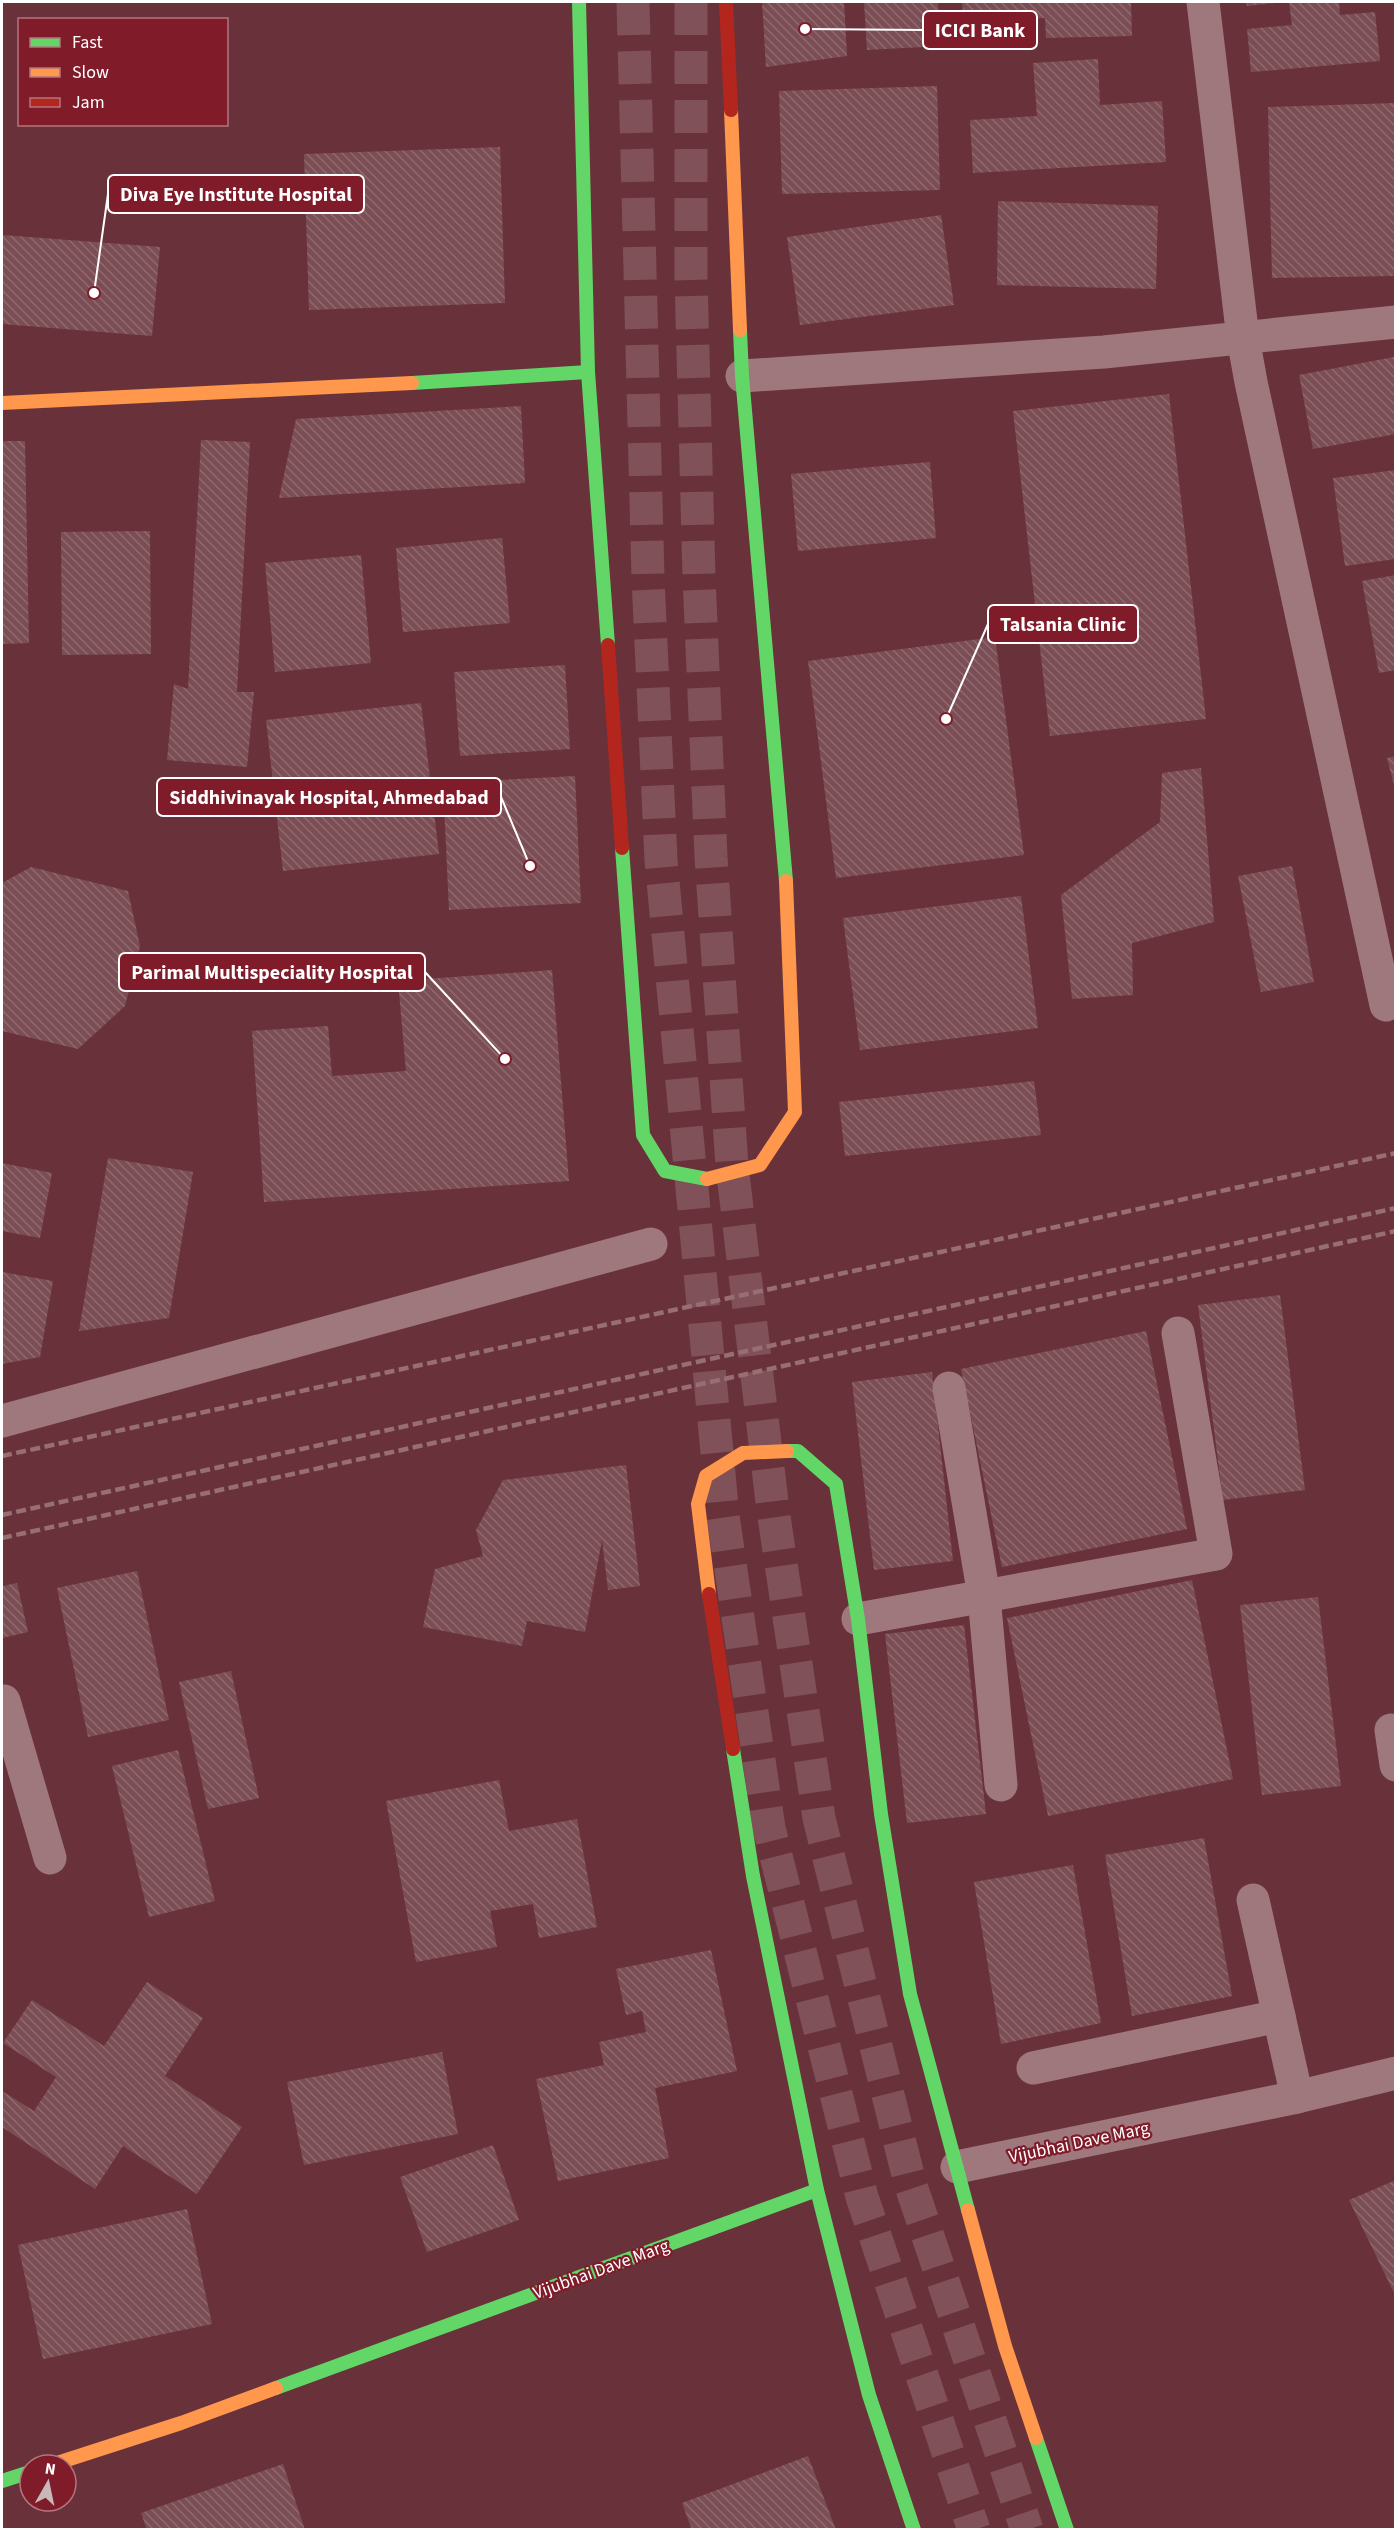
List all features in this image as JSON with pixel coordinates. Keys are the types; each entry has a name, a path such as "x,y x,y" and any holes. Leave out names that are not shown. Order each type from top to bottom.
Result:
{"street":[{"path":"579,2 588,372 643,1135 665,1170 708,1179 760,1165 795,1112 786,875 742,376 726,2"},
{"path":"1203,2 1243,338 1386,1005"},
{"path":"742,376 1104,352 1395,322"},
{"path":"2,403 250,392 588,372"},
{"path":"2,1421 651,1244"},
{"path":"858,1619 1216,1554 1179,1333"},
{"path":"949,1388 984,1596 1001,1785"},
{"path":"914,2529 869,2395 817,2190 753,1876 713,1631 698,1504 706,1476 743,1453 798,1451 836,1484 858,1619 881,1814 910,1994 1005,2346 1067,2529"},
{"path":"4,1701 10,1755 50,1858"},
{"path":"1392,1730 1395,1765"},
{"path":"1253,1900 1297,2097"},
{"path":"1033,2068 1279,2016"},
{"name":"Vijubhai Dave Marg","path":"957,2166 1297,2097 1395,2073"},
{"name":"Vijubhai Dave Marg","path":"78,2456 181,2423 817,2190"},
{"path":"2,2481 18,2476"}],"building":[{"path":"762,2 844,2 847,56 766,67"},
{"path":"864,2 938,2 941,46 867,50"},
{"path":"962,2 1131,2 1132,36 1046,38 1045,18 1018,20 1018,37 982,38 980,13 963,13"},
{"path":"1246,2 1275,2 1275,3 1247,6"},
{"path":"1289,2 1339,2 1340,15 1375,12 1380,61 1251,72 1247,29 1292,25"},
{"path":"1098,59 1100,105 1162,101 1166,162 973,173 970,120 1037,116 1033,63"},
{"path":"937,86 940,190 782,194 779,91"},
{"path":"1395,103 1396,276 1272,278 1268,107"},
{"path":"500,147 505,303 309,310 304,154"},
{"path":"998,201 1158,206 1156,289 997,285"},
{"path":"941,215 954,305 800,325 787,237"},
{"path":"3,235 160,247 152,336 2,324"},
{"path":"1394,357 1396,434 1313,449 1299,375"},
{"path":"1169,394 1206,719 1050,736 1013,411"},
{"path":"521,406 525,483 279,498 296,419"},
{"path":"201,440 250,442 237,692 254,692 247,767 167,760 174,684 188,689"},
{"path":"2,441 25,441 29,643 2,644"},
{"path":"930,462 936,538 798,551 791,474"},
{"path":"1396,470 1396,559 1345,566 1333,478"},
{"path":"150,531 151,654 62,655 61,532"},
{"path":"502,538 510,623 403,632 396,548"},
{"path":"361,555 371,663 275,672 265,563"},
{"path":"1396,575 1396,670 1379,673 1362,581"},
{"path":"995,637 1024,855 836,878 808,661"},
{"path":"565,665 570,749 460,756 454,672"},
{"path":"421,703 439,854 283,871 266,720"},
{"path":"1396,756 1396,789 1395,789 1387,758"},
{"path":"1201,768 1214,922 1132,943 1133,995 1072,999 1061,895 1160,822 1162,773"},
{"path":"575,776 581,903 449,910 443,783"},
{"path":"1292,866 1314,982 1261,992 1238,876"},
{"path":"31,867 128,891 140,946 125,1006 78,1049 2,1031 2,883"},
{"path":"1021,896 1038,1028 860,1050 843,918"},
{"path":"552,970 569,1181 264,1202 252,1031 328,1026 332,1076 406,1071 398,981"},
{"path":"1034,1081 1041,1135 845,1156 839,1102"},
{"path":"108,1158 193,1172 169,1318 79,1331"},
{"path":"2,1163 52,1173 40,1238 2,1231"},
{"path":"2,1272 53,1281 40,1357 2,1364"},
{"path":"1280,1295 1305,1490 1223,1500 1198,1305"},
{"path":"1146,1331 1187,1529 1002,1567 961,1369"},
{"path":"932,1372 953,1561 874,1570 852,1382"},
{"path":"626,1465 640,1586 608,1590 602,1540 585,1632 527,1621 522,1646 423,1627 435,1569 483,1556 476,1530 503,1480"},
{"path":"137,1571 169,1720 88,1737 57,1588"},
{"path":"1192,1580 1233,1779 1048,1816 1007,1618"},
{"path":"17,1583 28,1632 2,1638 2,1586"},
{"path":"1318,1597 1341,1786 1262,1795 1240,1605"},
{"path":"964,1625 986,1814 907,1823 885,1634"},
{"path":"231,1671 259,1798 208,1809 179,1682"},
{"path":"178,1750 215,1901 149,1917 112,1766"},
{"path":"499,1780 509,1831 577,1819 597,1927 539,1938 533,1904 490,1911 497,1947 416,1962 386,1801"},
{"path":"1204,1838 1232,1996 1132,2016 1105,1855"},
{"path":"1073,1865 1101,2023 1001,2044 974,1882"},
{"path":"711,1950 737,2071 655,2088 669,2158 558,2181 536,2079 604,2065 599,2042 646,2032 642,2011 626,2015 616,1969"},
{"path":"147,1982 203,2018 165,2076 242,2127 197,2194 123,2146 95,2189 2,2127 2,2091 34,2111 56,2077 3,2043 32,2000 104,2046"},
{"path":"442,2052 458,2134 304,2165 287,2082"},
{"path":"493,2145 519,2220 427,2252 400,2177"},
{"path":"1396,2180 1396,2297 1349,2200"},
{"path":"187,2209 212,2324 43,2359 18,2245"},
{"path":"808,2456 836,2530 692,2530 682,2503"},
{"path":"283,2464 305,2530 147,2530 141,2513"}],"tunnel":[{"path":"633,2 648,578 661,860 723,1516 769,1828 862,2197 974,2530"},
{"path":"691,2 691,278 699,577 711,857 732,1166 773,1510 819,1818 910,2183 1027,2530"}],"railway":[{"path":"2,1456 1396,1153"},
{"path":"2,1515 1396,1208"},
{"path":"2,1538 1396,1231"}],"traffic: fast":[{"path":"579,2 588,372 608,645"},
{"path":"740,330 742,376 786,881"},
{"path":"412,383 588,372"},
{"path":"622,848 643,1135 665,1171 707,1179"},
{"path":"787,1451 798,1451 836,1484 858,1619 881,1814 910,1994 968,2210"},
{"path":"733,1749 753,1876 817,2190 869,2395 914,2530"},
{"path":"276,2388 817,2190"},
{"path":"1036,2438 1067,2530"},
{"path":"2,2481 18,2476"}],"traffic: slow":[{"path":"731,110 740,330"},
{"path":"2,403 412,383"},
{"path":"707,1179 760,1165 795,1112 786,881"},
{"path":"709,1594 698,1504 706,1476 743,1453 787,1451"},
{"path":"968,2210 1005,2346 1036,2438"},
{"path":"78,2456 181,2423 276,2388"}],"traffic: jam":[{"path":"726,2 731,110"},
{"path":"608,645 622,848"},
{"path":"709,1594 733,1749"}],"place":[{"name":"ICICI Bank","path":"805,29"},
{"name":"Diva Eye Institute Hospital","path":"94,293"},
{"name":"Talsania Clinic","path":"946,719"},
{"name":"Siddhivinayak Hospital, Ahmedabad","path":"530,866"},
{"name":"Parimal Multispeciality Hospital","path":"505,1059"}]}
